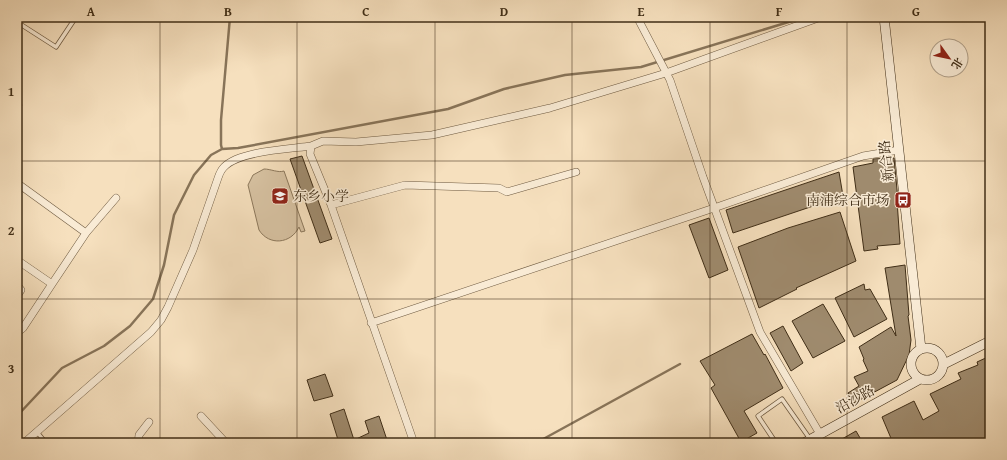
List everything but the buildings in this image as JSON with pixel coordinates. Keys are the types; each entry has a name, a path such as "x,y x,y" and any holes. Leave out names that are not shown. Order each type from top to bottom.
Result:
{"street":[{"path":"637,17 670,80 714,208 760,332 820,434"},
{"path":"24,443 151,332 161,320 193,250 223,167 236,159 254,154 311,146 323,141 356,142 432,135 550,108 666,73 821,17"},
{"name":"新合路","path":"884,17 921,349"},
{"path":"311,146 310,154 331,205 414,443"},
{"path":"371,323 714,208 863,156 899,150"},
{"path":"331,205 405,185 499,188 507,192 576,172"},
{"path":"17,183 86,233"},
{"path":"17,333 24,328 86,233 116,198"},
{"path":"17,260 52,284"},
{"path":"17,285 21,290 17,296"},
{"path":"944,364 940,354 931,348 921,349 916,352 911,362 911,367 920,379 925,381 936,378 940,374 944,364 990,341"},
{"name":"沿沙路","path":"807,442 920,379"},
{"path":"201,416 226,443"},
{"path":"138,443 139,435 150,422"}],"lane":[{"path":"17,22 56,47 76,17"},
{"path":"776,443 758,416 782,399 807,442"},
{"path":"37,432 46,443"}],"shaded area":[{"path":"264,169 279,172 284,171 305,231 301,232 299,227 291,237 285,240 274,241 268,239 259,230 248,185 253,175"}],"waterway":[{"path":"17,416 62,368 104,346 130,326 153,299 164,265 174,215 194,175 211,155 222,149 221,120 230,17"},
{"path":"222,149 238,148 448,109 504,89 565,75 641,67 805,17"},
{"path":"536,443 680,364"}],"place":[{"name":"东乡小学","path":"280,196"},
{"name":"南浦综合市场","path":"903,200"}]}
